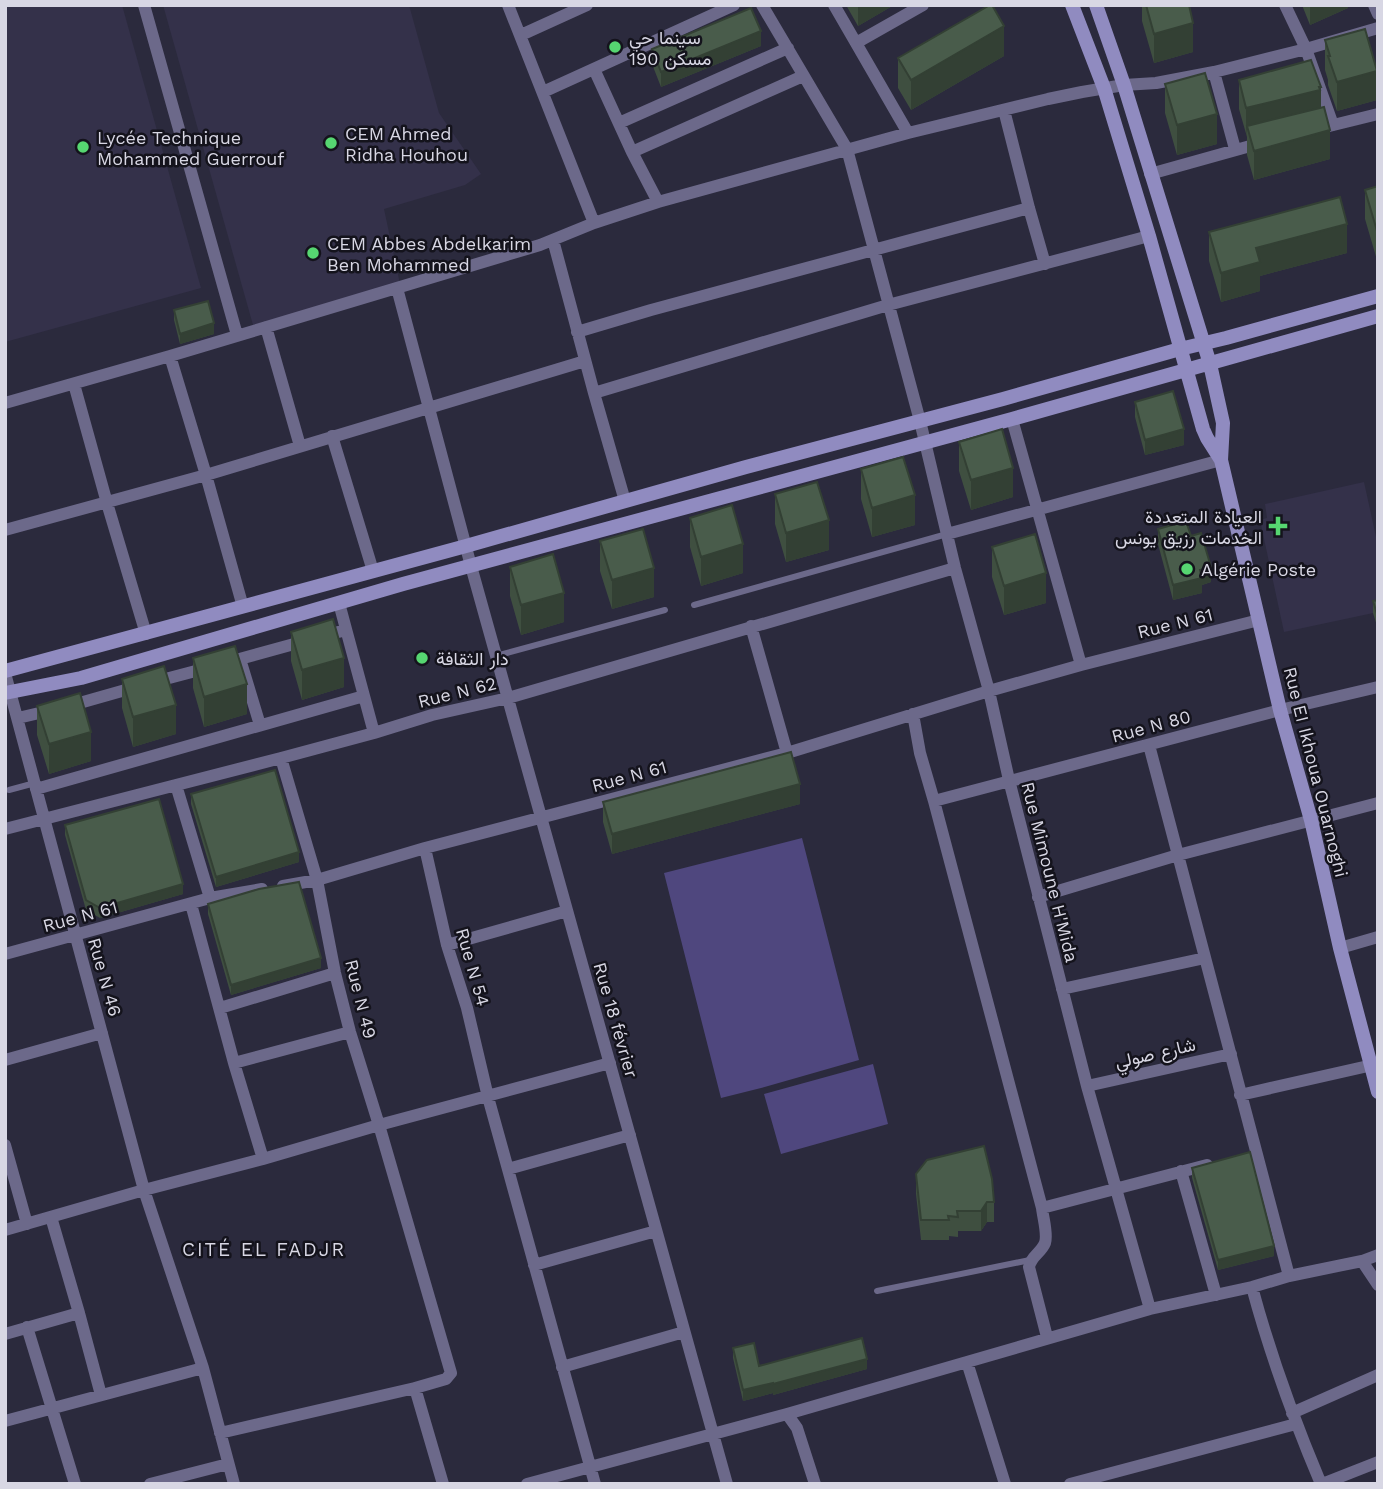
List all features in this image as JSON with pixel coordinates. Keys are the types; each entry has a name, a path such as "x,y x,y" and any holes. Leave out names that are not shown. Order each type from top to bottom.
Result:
{"main road":[{"path":"1072,5 1104,88 1207,438 1221,460"},
{"path":"1096,5 1124,85 1210,364 1223,423 1221,460"},
{"path":"5,672 1378,296"},
{"path":"1341,307 1347,325"},
{"path":"8,693 81,678 471,566 1378,316"},
{"name":"Rue EI Ikhoua Ouarnoghi","path":"1221,460 1280,710 1311,820 1340,948 1374,1065 1378,1092"}],"street":[{"path":"144,5 237,335"},
{"path":"508,5 594,223"},
{"path":"521,34 587,5"},
{"path":"543,92 734,5"},
{"name":"Rue Mimoune H'Mida","path":"762,5 847,149 920,421 1087,1086 1150,1308"},
{"path":"834,5 908,133"},
{"path":"856,43 923,5"},
{"path":"1285,5 1306,49 1332,125"},
{"path":"1374,5 1378,14"},
{"path":"5,403 553,240 658,202 847,149 1048,99 1214,72 1378,28"},
{"path":"618,123 788,48"},
{"path":"594,69 658,202"},
{"path":"1214,72 1235,149"},
{"path":"632,152 803,76"},
{"path":"1004,110 1045,264"},
{"path":"1296,134 1378,114"},
{"path":"1150,174 1272,140"},
{"path":"577,332 1029,208"},
{"path":"594,393 888,305 1149,236"},
{"path":"553,240 625,501"},
{"name":"Rue 18 février","path":"397,288 471,566 727,1484"},
{"path":"266,327 300,446"},
{"path":"170,356 243,607"},
{"path":"5,530 206,475 585,361"},
{"path":"74,384 146,634"},
{"path":"1012,419 1081,665"},
{"path":"332,436 373,572"},
{"path":"947,534 1221,460"},
{"name":"Rue N 62","path":"5,829 281,758 432,715 508,698 955,568"},
{"path":"339,603 374,733"},
{"name":"Rue N 61","path":"5,954 210,898 317,880 425,848 787,753 1081,665 1259,620"},
{"path":"751,626 787,753"},
{"path":"18,718 346,630"},
{"path":"240,659 260,725"},
{"name":"Rue N 46","path":"5,672 8,693 18,718 144,1190 203,1368 234,1484"},
{"name":"Rue N 80","path":"934,801 1378,687"},
{"path":"36,786 364,696"},
{"path":"913,714 920,753 1042,1208 1045,1244 1029,1266 1047,1338"},
{"path":"1149,745 1230,1054 1250,1154 1289,1276"},
{"name":"Rue N 49","path":"220,1433 415,1388 446,1379 451,1373 350,1032 317,880 281,758"},
{"path":"176,785 210,898"},
{"path":"1038,897 1178,855 1378,803"},
{"name":"Rue N 54","path":"425,848 447,945 467,1008 488,1097 595,1484"},
{"path":"191,904 263,1159"},
{"path":"447,945 567,911"},
{"path":"1340,948 1378,937"},
{"path":"1062,989 1205,958"},
{"path":"220,1008 335,972"},
{"path":"234,1063 350,1032"},
{"path":"5,1060 102,1033"},
{"name":"شارع صولي","path":"1087,1086 1230,1054"},
{"path":"5,1230 610,1063"},
{"path":"1240,1095 1374,1065"},
{"path":"508,1169 630,1135"},
{"path":"5,1145 27,1224"},
{"path":"1042,1208 1219,1162"},
{"path":"1181,1171 1216,1295"},
{"path":"51,1217 101,1395"},
{"path":"534,1265 656,1231"},
{"path":"527,1484 787,1414 1150,1308 1252,1287 1378,1255"},
{"path":"1362,1261 1378,1285"},
{"path":"1252,1287 1294,1419 1321,1484 1378,1462"},
{"path":"5,1334 79,1314"},
{"path":"27,1328 75,1484"},
{"path":"562,1367 684,1332"},
{"path":"967,1362 1006,1484"},
{"path":"5,1421 203,1368"},
{"path":"1070,1484 1294,1419 1378,1375"},
{"path":"415,1388 443,1484"},
{"path":"787,1414 797,1428 816,1484"},
{"path":"150,1484 228,1464"}],"lane":[{"path":"694,605 947,534"},
{"path":"496,656 665,610"},
{"path":"9,790 36,786"},
{"path":"877,1291 1031,1260"}],"shaded area":[{"name":"Lycée Technique Mohammed Guerrouf","path":"5,5 122,5 201,288 5,342"},
{"name":"CEM Ahmed Ridha Houhou","path":"163,5 409,5 439,113 481,174 465,185 384,209 400,284 253,325"},
{"path":"1364,482 1378,546 1378,612 1284,632 1260,520 1267,518 1265,504"},
{"path":"802,838 859,1060 721,1098 664,873"},
{"path":"873,1064 888,1124 781,1154 764,1094"}],"building":[{"path":"990,5 1004,26 911,80 898,58"},
{"path":"1146,5 1189,5 1193,23 1154,34"},
{"path":"751,8 761,31 661,72 652,49"},
{"path":"1365,29 1377,71 1337,82 1325,40"},
{"path":"1311,60 1320,90 1246,108 1239,80"},
{"path":"1205,73 1217,114 1177,125 1165,84"},
{"path":"1324,107 1330,130 1254,151 1247,126"},
{"path":"1378,186 1378,231 1377,231 1365,190"},
{"path":"1340,197 1347,224 1256,248 1260,262 1221,273 1209,232"},
{"path":"208,301 214,323 180,334 174,310"},
{"path":"1173,391 1184,429 1145,440 1135,402"},
{"path":"1002,429 1013,468 971,480 959,442"},
{"path":"903,457 915,495 872,508 861,469"},
{"path":"817,482 829,520 786,533 775,494"},
{"path":"732,505 743,544 701,557 690,518"},
{"name":"Algérie Poste","path":"1186,521 1191,536 1201,533 1211,567 1200,570 1202,578 1173,585 1158,529"},
{"path":"643,529 654,568 612,580 600,541"},
{"path":"1035,534 1046,573 1004,586 992,547"},
{"path":"553,554 564,593 521,605 510,567"},
{"path":"1378,600 1378,617 1373,601"},
{"path":"333,619 344,658 302,670 291,632"},
{"path":"235,646 247,684 204,697 193,658"},
{"path":"164,666 176,705 133,717 122,679"},
{"path":"80,693 91,732 49,744 37,706"},
{"path":"791,752 800,784 612,834 603,802"},
{"path":"275,770 299,852 216,877 191,794"},
{"path":"159,799 183,884 100,908 86,900 65,825"},
{"path":"299,882 321,958 231,985 208,904 259,889"},
{"path":"984,1146 994,1202 987,1202 981,1211 957,1211 958,1217 948,1216 949,1220 921,1220 916,1174 927,1160"},
{"path":"1250,1152 1274,1246 1218,1260 1192,1168"},
{"path":"862,1338 867,1359 743,1390 733,1348 754,1343 759,1366"}],"place":[{"name":"سينما حي 190 مسكن","path":"615,47"},
{"name":"CEM Ahmed Ridha Houhou","path":"331,143"},
{"name":"Lycée Technique Mohammed Guerrouf","path":"83,147"},
{"name":"CEM Abbes Abdelkarim Ben Mohammed","path":"313,253"},
{"name":"العيادة المتعددة الخدمات رزيق يونس","path":"1278,526"},
{"name":"Algérie Poste","path":"1187,569"},
{"name":"دار الثقافة","path":"422,658"}],"district":[{"name":"CITÉ EL FADJR","path":"264,1249"}]}
